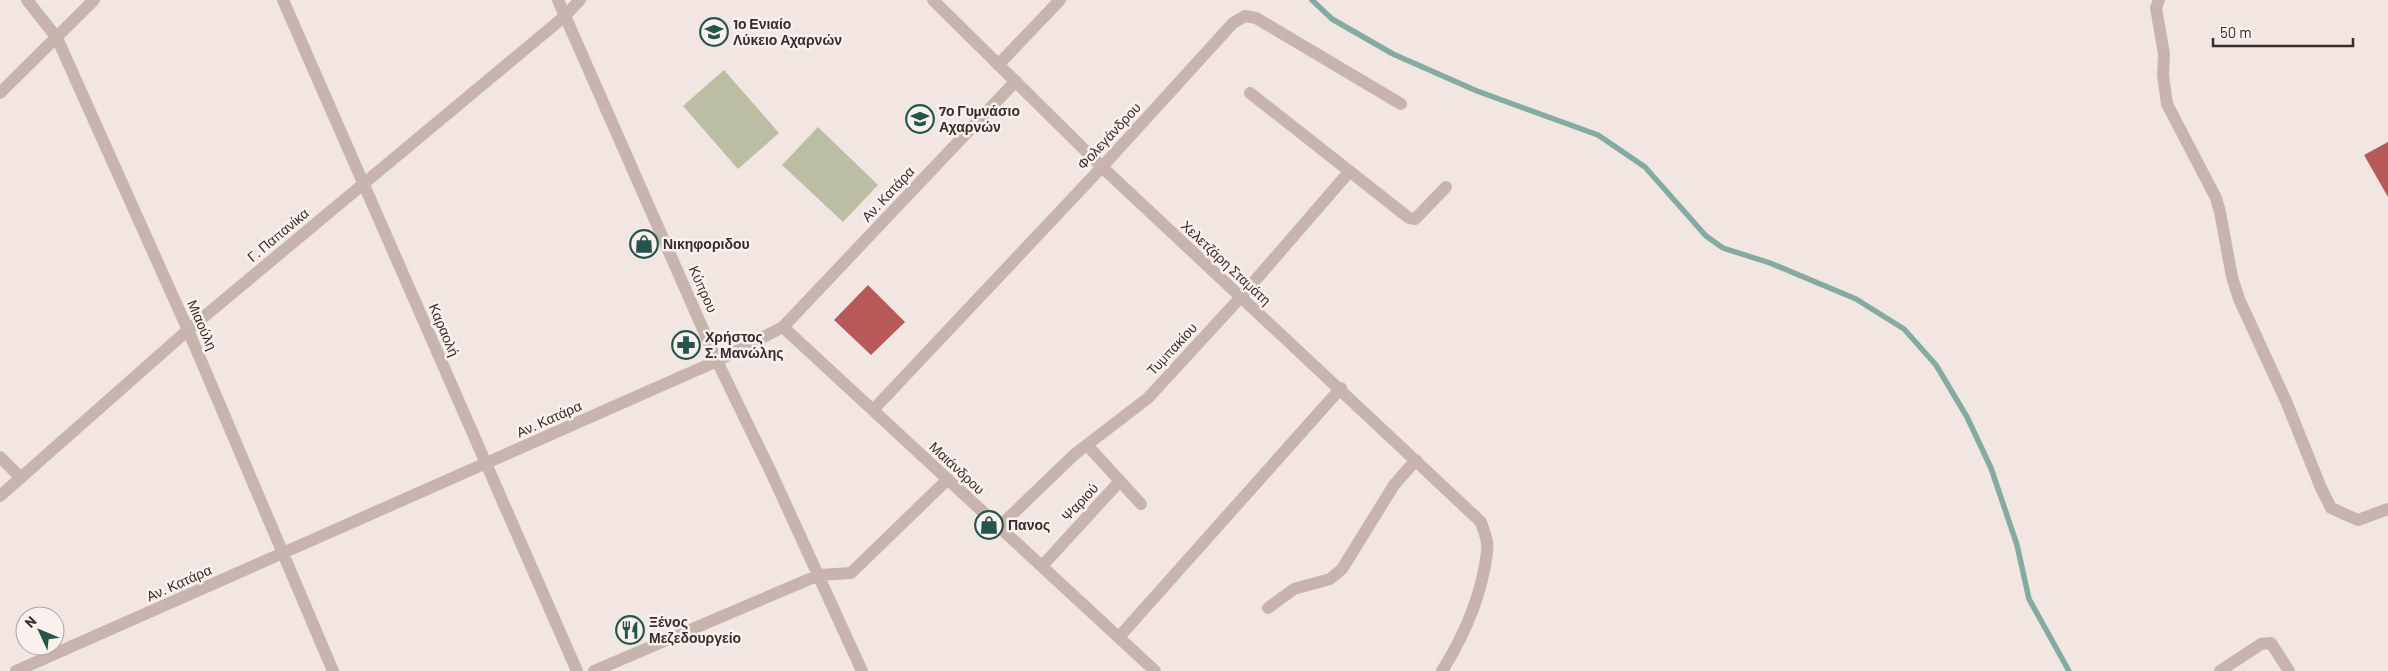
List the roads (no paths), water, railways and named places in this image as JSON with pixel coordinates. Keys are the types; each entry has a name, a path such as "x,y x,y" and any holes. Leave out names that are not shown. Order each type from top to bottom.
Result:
{"street":[{"name":"Μιαούλη","path":"27,0 57,38 188,330 333,671"},
{"path":"0,93 94,0"},
{"name":"Καραολή","path":"283,0 576,671"},
{"name":"Κύπρου","path":"558,0 717,361 819,575 862,671"},
{"name":"Γ. Παπανίκα","path":"0,496 188,330 565,16 580,0"},
{"name":"Χελετζάρη Σταμάτη","path":"933,0 1102,167 1240,298 1341,388 1481,522 1488,551 1476,598 1457,646 1442,671"},
{"path":"998,65 1060,0"},
{"path":"2159,0 2156,8 2164,54 2163,75 2167,104 2216,198 2232,277 2239,299 2286,400 2322,488 2331,508 2358,520 2388,509"},
{"name":"Φολεγάνδρου","path":"873,410 1102,167 1233,23 1245,16 1256,18 1401,104"},
{"name":"Αν. Κατάρα","path":"16,671 717,361 784,327 1016,81"},
{"path":"1250,94 1409,218 1415,219 1446,187"},
{"name":"Τυμπακίου","path":"1000,527 1061,466 1148,398 1240,298 1348,172"},
{"name":"Μαιάνδρου","path":"784,327 1155,671"},
{"path":"1118,637 1341,388"},
{"path":"1087,445 1141,504"},
{"path":"0,457 21,478"},
{"path":"1268,608 1294,589 1330,579 1342,569 1394,485 1416,460"},
{"path":"594,671 819,575 851,573 948,480"},
{"name":"Ψαριού","path":"1042,566 1120,481"},
{"path":"2220,671 2261,644 2271,643 2289,671"}],"waterway":[{"path":"1312,0 1332,19 1393,54 1477,91 1598,135 1645,167 1706,236 1723,248 1770,263 1856,299 1904,329 1936,365 1967,417 1991,468 2017,545 2029,599 2069,671"}],"place":[{"name":"1ο Ενιαίο Λύκειο Αχαρνών","path":"714,32"},
{"name":"7ο Γυμνάσιο Αχαρνών","path":"920,119"},
{"name":"Νικηφοριδου","path":"644,244"},
{"name":"Χρήστος Σ. Μανώλης","path":"686,345"},
{"name":"Πανος","path":"989,525"},
{"name":"Ξένος Μεζεδουργείο","path":"630,630"}]}
